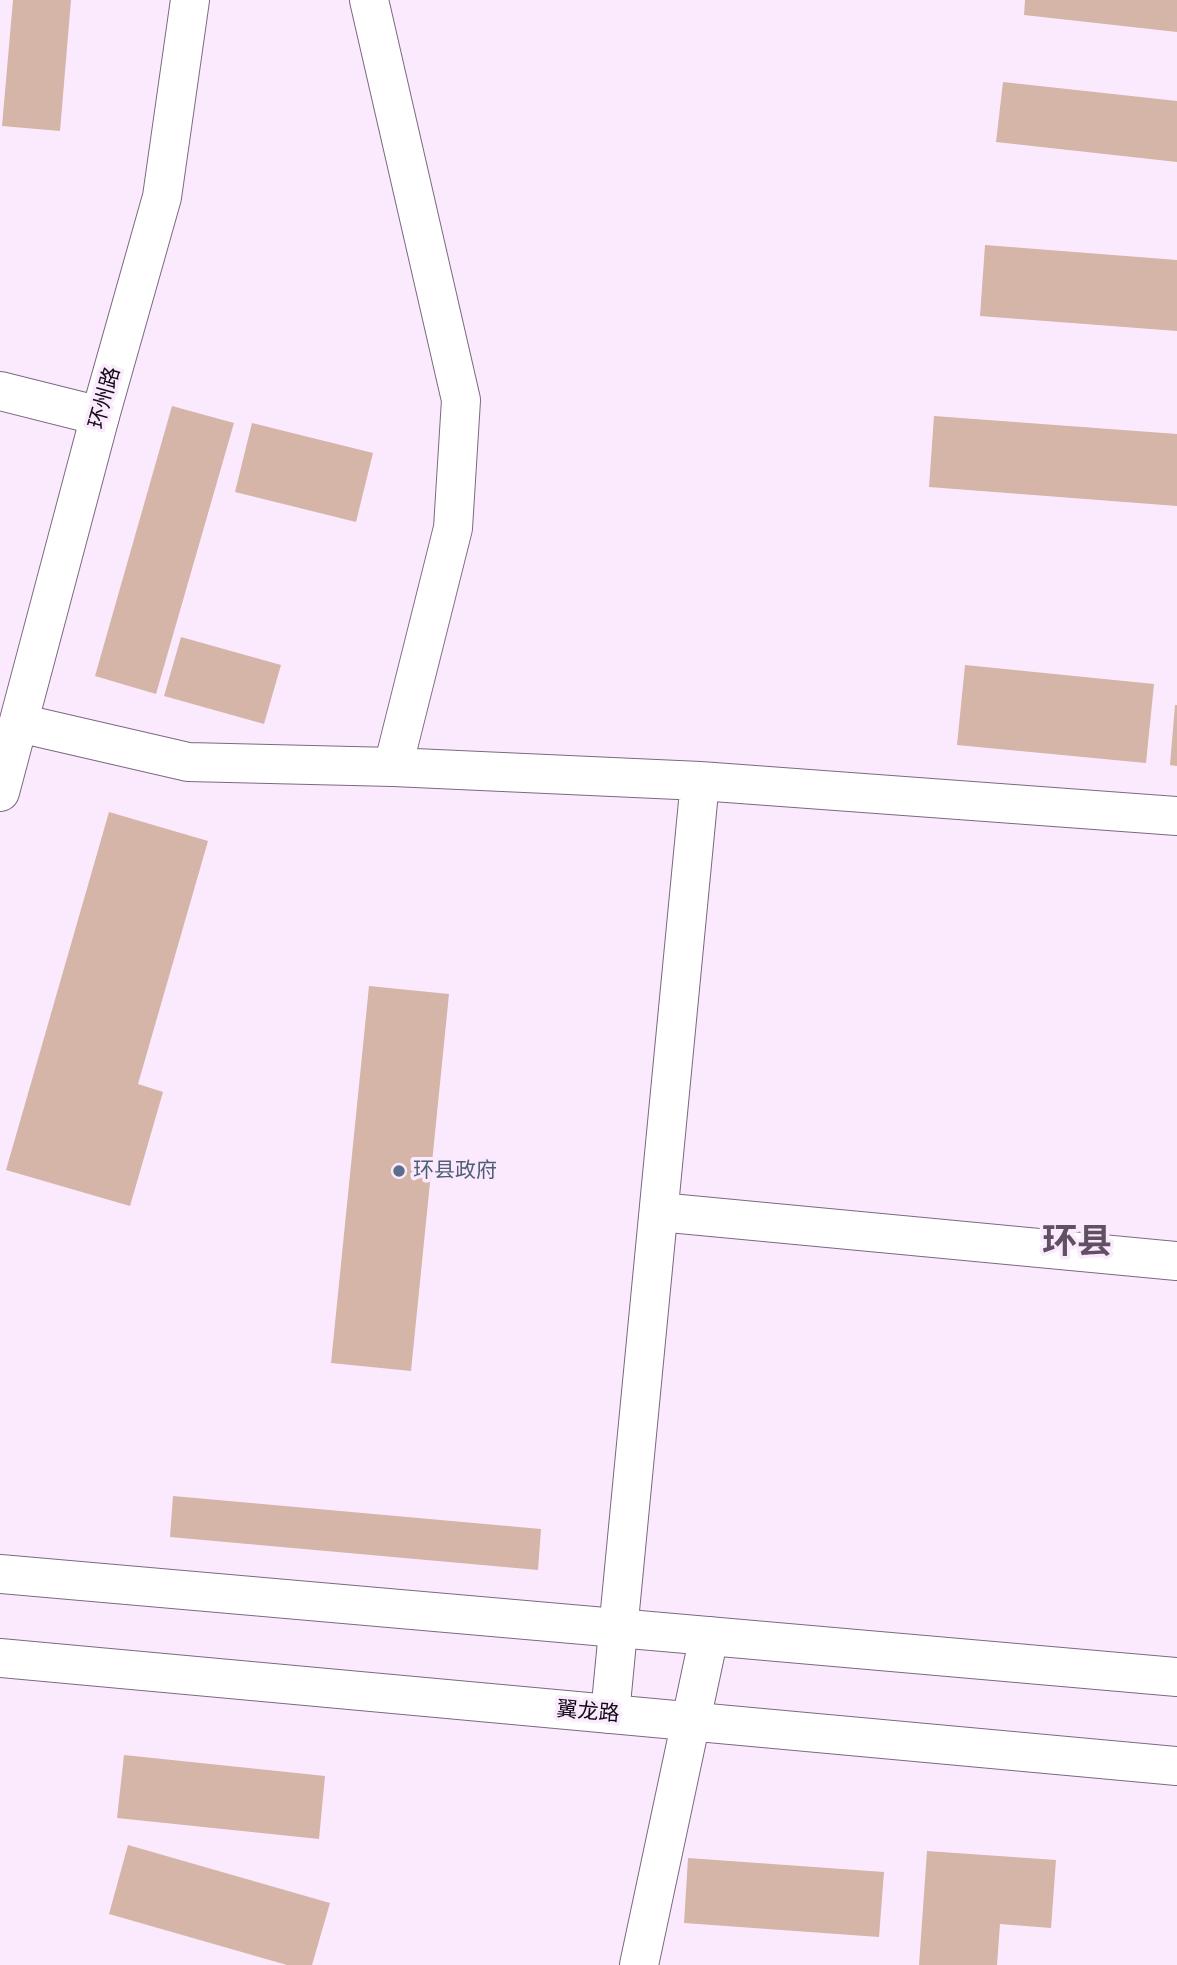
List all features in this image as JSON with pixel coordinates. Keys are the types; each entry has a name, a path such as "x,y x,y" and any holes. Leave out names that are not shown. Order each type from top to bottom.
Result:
{"street":[{"name":"环州路","path":"0,792 100,416 162,197 191,0"},
{"path":"369,0 461,400 453,528 393,767"},
{"path":"0,391 100,416"},
{"path":"19,723 188,762 393,767 700,781 1177,816"},
{"path":"610,1714 700,781"},
{"path":"659,1212 1177,1261"},
{"path":"0,1574 1177,1677"},
{"path":"639,1965 709,1636"},
{"name":"翼龙路","path":"0,1658 1177,1766"}],"building":[{"path":"13,0 71,0 60,131 2,126"},
{"path":"1025,0 1177,0 1177,32 1024,15"},
{"path":"1003,82 1177,101 1177,162 996,142"},
{"path":"985,245 1177,260 1177,331 980,316"},
{"path":"172,406 234,423 156,694 95,676"},
{"path":"934,416 1177,434 1177,506 929,487"},
{"path":"252,423 373,453 356,522 235,492"},
{"path":"181,637 281,665 264,724 164,696"},
{"path":"965,665 1154,684 1146,763 957,745"},
{"path":"1177,705 1177,766 1170,765"},
{"path":"109,812 208,841 138,1084 163,1092 130,1206 6,1170"},
{"path":"369,986 449,994 411,1371 331,1363"},
{"path":"173,1496 541,1529 538,1570 170,1537"},
{"path":"124,1755 325,1776 319,1839 117,1818"},
{"path":"128,1845 330,1903 312,1965 287,1965 109,1914"},
{"path":"927,1851 1056,1860 1051,1928 1000,1924 997,1965 919,1965"},
{"path":"688,1858 884,1872 879,1937 684,1923"}],"place":[{"name":"环县政府","path":"399,1171"}],"district":[{"name":"环县","path":"1077,1243"}]}
